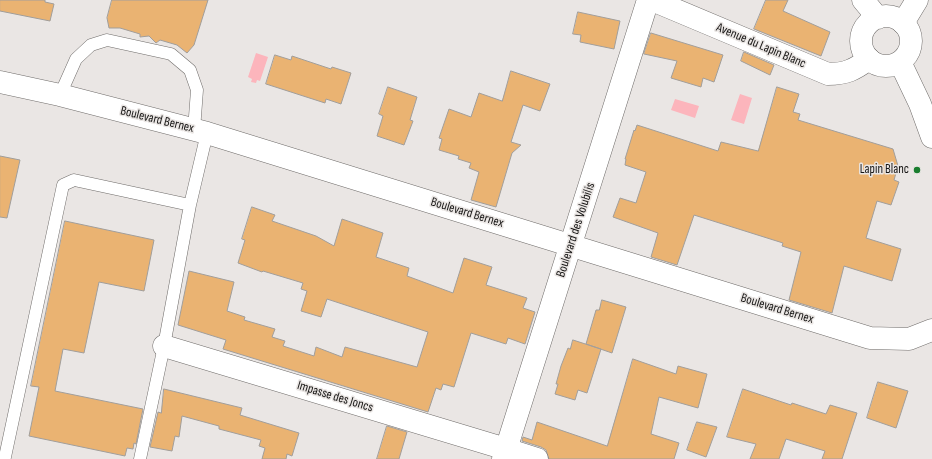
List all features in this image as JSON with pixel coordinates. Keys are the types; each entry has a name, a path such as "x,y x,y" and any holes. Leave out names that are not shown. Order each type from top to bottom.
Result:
{"street":[{"name":"Boulevard des Volubilis","path":"504,454 648,0"},
{"name":"Avenue du Lapin Blanc","path":"652,0 828,74 841,74 856,68 869,59"},
{"path":"863,0 878,18"},
{"path":"903,22 917,0"},
{"path":"886,16 891,17 903,22 908,28 911,43 910,50 906,57 900,62 884,66 876,64 869,59 864,52 862,36 865,28 870,22 878,18 886,16"},
{"path":"900,62 920,104 932,136"},
{"name":"Boulevard Bernex","path":"0,82 60,95 200,131 870,338 909,338 932,330"},
{"name":"Impasse des Joncs","path":"164,346 504,454 536,459"}],"lane":[{"path":"60,95 76,59 91,45 107,40 171,54 190,70 197,90 200,131 190,205 164,346 140,459"},
{"path":"5,457 63,185 74,180 190,205"}],"shaded area":[{"path":"256,53 268,57 260,81 257,80 256,83 251,82 252,79 248,77"},
{"path":"740,94 752,98 744,124 731,120"},
{"path":"675,99 699,106 695,118 671,110"}],"building":[{"path":"0,0 45,0 45,2 54,4 50,21 0,11"},
{"path":"112,0 208,0 194,45 187,53 177,45 160,40 156,43 149,36 140,37 140,34 120,28 109,28 107,18"},
{"path":"766,0 788,0 783,11 830,32 821,56 754,29"},
{"path":"578,12 620,21 614,49 580,42 581,35 573,34"},
{"path":"651,33 723,55 714,82 703,78 701,87 671,78 677,61 644,54"},
{"path":"744,52 774,65 770,75 741,61"},
{"path":"275,55 291,60 292,56 331,69 332,67 351,73 341,104 326,99 325,103 266,84"},
{"path":"511,71 550,84 540,111 523,105 511,142 521,145 512,153 496,207 471,200 479,172 469,168 471,163 458,159 459,156 439,150 442,139 439,138 449,109 471,117 479,93 502,101"},
{"path":"388,87 417,97 410,120 413,121 404,145 377,136 383,116 379,114"},
{"path":"777,87 799,94 793,112 800,114 798,120 893,149 898,166 894,180 899,182 891,205 877,201 866,238 901,249 892,281 844,266 832,313 789,300 801,252 782,246 783,243 694,215 677,265 651,257 658,233 613,217 620,198 636,203 646,172 625,165 625,159 637,125 718,151 721,142 758,151"},
{"path":"0,156 20,160 7,218 0,217"},
{"path":"252,207 275,215 272,221 316,236 334,246 342,219 383,233 376,257 409,268 407,276 453,293 464,258 492,267 486,285 527,298 523,308 535,312 525,344 508,338 506,344 471,333 454,387 443,384 441,390 436,388 428,412 223,349 226,340 178,325 189,271 234,282 227,311 245,317 244,320 275,329 272,337 285,341 283,346 314,356 316,347 342,357 345,347 417,367 428,332 327,299 321,317 301,311 307,291 301,289 303,283 263,271 262,272 238,263 245,240 242,239"},
{"path":"65,221 154,240 144,291 99,282 84,353 63,349 55,391 143,409 136,444 134,443 133,449 127,448 125,456 29,436 39,387 31,386"},
{"path":"602,300 626,307 612,353 586,344 596,310 599,310"},
{"path":"573,340 601,349 587,393 578,390 575,400 555,394 561,366"},
{"path":"633,359 676,374 678,366 707,374 698,408 659,397 651,434 679,443 674,459 549,459 546,450 522,441 523,437 532,440 537,422 607,446"},
{"path":"878,382 908,391 896,428 867,418"},
{"path":"164,389 242,408 240,415 299,433 292,456 287,454 286,459 262,459 265,448 259,446 261,440 219,429 219,426 182,416 179,437 175,436 172,451 150,447 158,412 161,413"},
{"path":"743,389 791,405 792,403 826,414 830,405 857,413 842,459 822,459 825,451 786,439 779,459 750,459 756,444 727,437"},
{"path":"697,422 717,427 706,457 687,450"},
{"path":"387,426 407,432 399,459 377,459"}],"place":[{"name":"Lapin Blanc","path":"917,170"}]}
